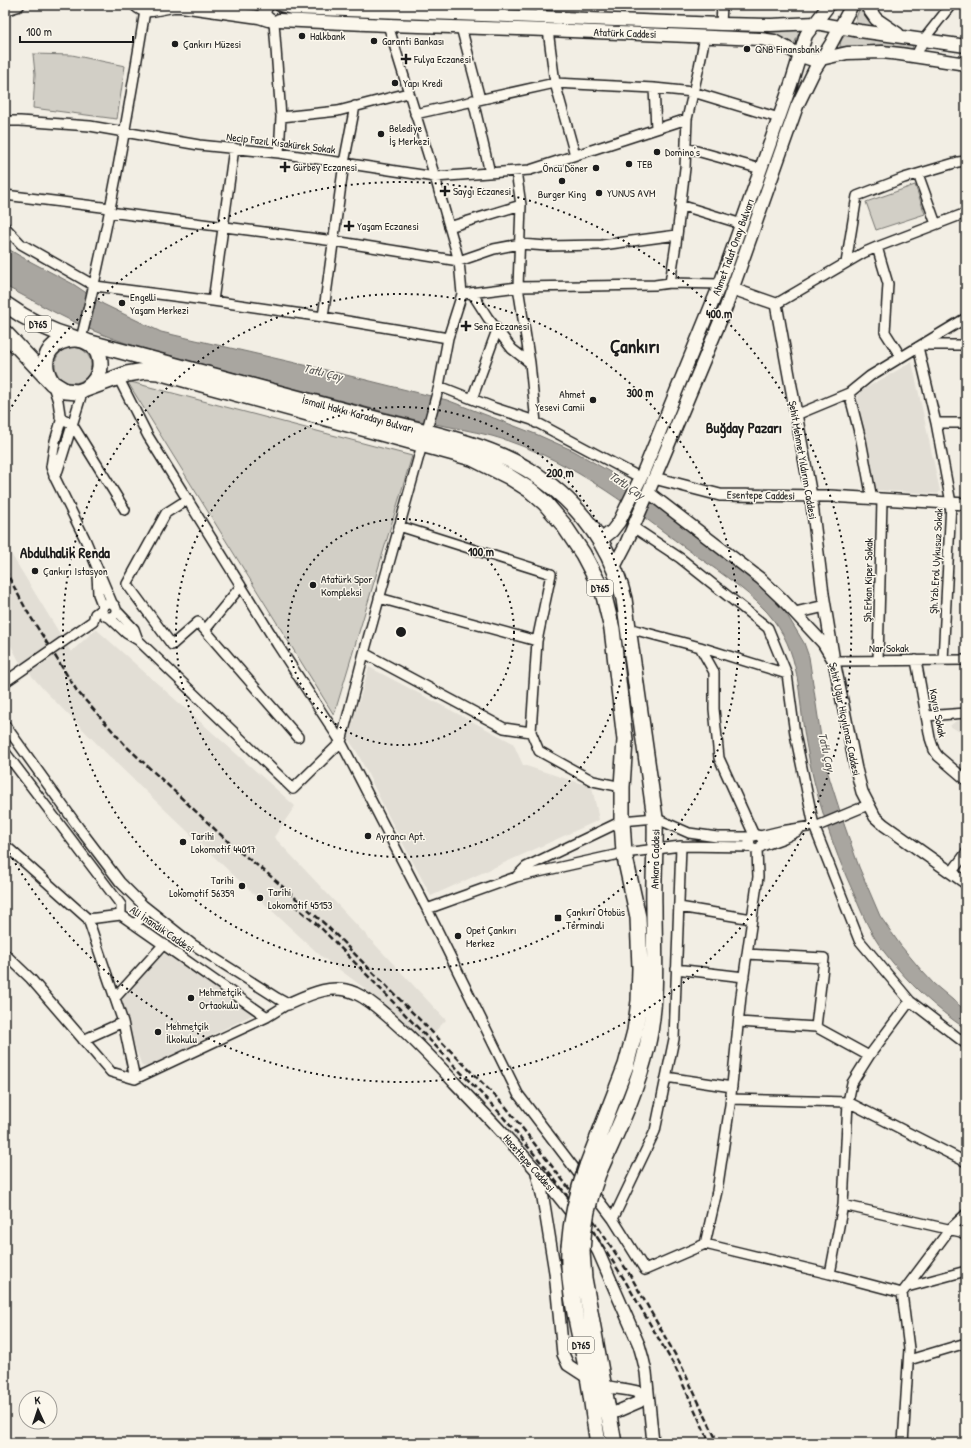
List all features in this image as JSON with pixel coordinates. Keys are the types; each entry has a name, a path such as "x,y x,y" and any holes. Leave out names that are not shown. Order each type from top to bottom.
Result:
{"highway":[{"name":"İsmail Hakkı Karadayı Bulvarı","path":"5,304 28,319 57,333 81,337 425,435 491,452 526,469 564,496 591,526 601,540"},
{"name":"D765","path":"5,333 52,383"},
{"path":"81,337 92,346 99,357 100,370 94,382 83,390 72,392 65,391 52,383 46,371 46,364 50,351 60,342 81,337"},
{"name":"D765","path":"83,390 118,376 136,372 158,372 425,435 446,450 472,458 508,476 524,486 545,503 563,524 574,540 603,592 612,629 625,740 622,787 624,853 638,917 640,968 637,1017 626,1065 593,1170 580,1185 574,1207 575,1249 584,1278 614,1443"},
{"name":"Ankara Caddesi","path":"593,1170 635,1088 649,1038 653,1012 655,979 655,818 624,599 614,567 601,540"},
{"name":"D765","path":"575,1249 568,1269 570,1289 588,1378 598,1443"}],"main road":[{"path":"5,9 18,5"},
{"path":"268,5 264,12 266,18 274,20 283,14 282,8 279,5"},
{"name":"Atatürk Caddesi","path":"279,5 292,8 541,11 721,24 771,25 814,23 966,46"},
{"name":"Ahmet Talat Onay Bulvarı","path":"601,540 616,527 638,482 720,284 791,84 806,35 829,5"},
{"name":"Ahmet Talat Onay Bulvarı","path":"635,523 733,289 793,117 806,87 852,5"},
{"path":"866,5 876,19 890,30 903,36"},
{"name":"Atatürk Caddesi","path":"144,7 181,6 274,20 705,36 767,40 781,44 800,55 813,60 840,54 891,52 966,64"},
{"path":"614,567 635,523"}],"street":[{"path":"721,24 722,5"},
{"path":"916,56 924,39 952,5"},
{"path":"81,337 93,290 125,133 144,7"},
{"path":"274,20 281,117 279,153"},
{"path":"96,568 98,594 105,612 126,633 138,640 293,788 341,742 399,526 440,386 448,338 462,294 458,261 449,227 388,25"},
{"path":"461,27 477,100 490,173"},
{"path":"548,30 555,83 575,155"},
{"path":"670,283 677,235 686,148 687,119 705,36"},
{"path":"415,114 555,83 654,88 693,92 779,118"},
{"path":"654,88 656,128"},
{"path":"281,117 338,111 408,93"},
{"path":"323,317 344,163 355,106"},
{"name":"Necip Fazıl Kısakürek Sokak","path":"5,121 90,126 199,145 279,153 435,177 530,170 687,119"},
{"path":"213,300 234,148"},
{"path":"686,148 761,169"},
{"path":"846,263 857,196 918,174 966,161"},
{"path":"516,171 521,205 518,287 530,363 536,423"},
{"path":"918,174 936,224"},
{"path":"5,195 224,228 334,241 458,261 494,248 520,244 547,246 602,246 677,235"},
{"path":"449,227 521,205"},
{"path":"680,205 742,224"},
{"path":"733,289 776,304 846,263 877,247 966,213"},
{"path":"5,227 21,244 93,290 213,300 448,338"},
{"path":"877,247 888,284 885,332 901,357"},
{"path":"462,294 518,287 670,283 720,284"},
{"path":"472,293 488,318 512,349 530,363"},
{"name":"Şehit Mehmet Yıldırım Caddesi","path":"776,304 811,496 825,606 834,661"},
{"path":"796,415 849,393 870,376 966,318"},
{"path":"472,399 497,330"},
{"path":"920,346 966,346"},
{"name":"Şh.Yzb.Erol Uykusuz Sokak","path":"920,346 951,503 943,660"},
{"path":"118,376 148,436 277,644 341,742 428,910 518,1094 612,1219 644,1270 705,1244 830,1274 905,1290 966,1272"},
{"path":"52,383 58,401 61,421 55,441 51,467 54,477 85,539 96,568 114,606 134,630 138,640"},
{"path":"440,386 536,423 638,482"},
{"path":"54,477 58,470 83,390"},
{"name":"Şh.Erkan Kiper Sokak","path":"849,393 877,499 878,660"},
{"path":"60,417 72,424 125,510"},
{"path":"936,423 966,423"},
{"name":"Esentepe Caddesi","path":"654,478 720,495 811,496 966,504"},
{"name":"Şehit Uğur Hiçyılmaz Caddesi","path":"647,493 761,579 795,612 823,643 834,661 862,792 875,817 966,883"},
{"path":"188,499 166,513 127,584 172,645 198,622 298,737"},
{"path":"635,523 768,628 779,658 787,674 795,734 813,826 859,940 910,1001 966,1044"},
{"path":"399,526 551,574 537,641 531,732 539,751 593,781 622,787"},
{"path":"205,630 241,586"},
{"path":"380,598 537,641"},
{"path":"105,612 114,615 114,606"},
{"path":"795,612 825,606"},
{"path":"5,682 92,622 100,620 105,612"},
{"path":"628,628 700,646 787,674"},
{"path":"700,646 714,672 714,708 719,758 756,842 758,877 744,977 732,1087 717,1191 705,1244"},
{"path":"364,653 504,728 531,732"},
{"name":"Kayısı Sokak","path":"916,660 934,750 966,780"},
{"name":"Nar Sokak","path":"834,661 966,660"},
{"path":"926,716 966,713"},
{"path":"5,725 115,876 140,901 192,944 288,1004 267,1017 135,1079 111,1072 31,979 5,954"},
{"path":"5,752 121,910 140,901"},
{"path":"428,910 516,877 624,853 681,846 756,842 782,831 813,826 868,805"},
{"path":"516,877 526,868 622,821 655,818 689,833 756,842"},
{"path":"612,1219 655,1131 674,1039 681,846"},
{"path":"7,851 88,919 123,1022 135,1079"},
{"path":"951,873 966,853"},
{"path":"134,924 144,917 140,901"},
{"path":"679,907 752,919"},
{"name":"Ali İnandık Caddesi","path":"88,919 121,910 134,924 267,1017"},
{"path":"115,998 164,944"},
{"path":"747,954 824,958 816,1027"},
{"path":"676,969 744,977"},
{"name":"Hacettepe Caddesi","path":"288,1004 316,991 334,989 356,993 368,1000 414,1040 505,1135 537,1171 591,1239 598,1251 639,1345 646,1372 647,1395 653,1443"},
{"path":"830,1274 843,1205 848,1102 852,1083 869,1056 910,1001"},
{"path":"84,1040 123,1022"},
{"path":"739,1022 816,1027 869,1056"},
{"path":"957,1038 966,1049"},
{"path":"666,1077 732,1087"},
{"path":"730,1099 848,1102 966,1162"},
{"path":"537,1171 555,1272 563,1354 568,1366 588,1378"},
{"path":"843,1205 950,1229 966,1235"},
{"path":"903,1443 909,1360 905,1290 950,1229 966,1214"},
{"path":"909,1360 966,1343"},
{"path":"603,1386 636,1391 647,1395 639,1402 609,1415"}],"shaded area":[{"path":"860,7 869,20 876,26 854,24"},
{"path":"709,29 801,29 794,44 766,32 709,31"},
{"path":"849,34 913,44 912,49 883,45 840,47 842,39"},
{"path":"33,54 72,55 125,66 117,119 33,108 35,74"},
{"path":"915,185 925,214 876,230 866,202"},
{"path":"77,347 86,352 90,358 90,372 86,378 77,383 69,383 60,378 56,372 55,361 60,352 66,348"},
{"path":"912,362 940,491 938,494 875,490 857,404 859,392"},
{"name":"Atatürk Spor Kompleksi","path":"127,381 412,456 334,715"},
{"path":"5,544 71,652 96,629 295,806 274,837 446,1020 424,1043 363,987 321,956 229,871 115,762 44,690 19,661 5,634"},
{"path":"369,667 513,743 523,765 592,787 599,820 431,896 389,817 357,752 348,739"},
{"path":"966,720 966,736 950,726 956,721"},
{"name":"Mehmetçik Ortaokulu","path":"169,953 254,1014 148,1067 142,1066 121,1008 122,1000 134,982 162,955"}],"water":[{"name":"Tatlı Çay","path":"5,247 73,284 103,304 161,332 447,400 538,435 574,451 610,472 651,500 756,582 781,605 804,643 809,657 825,764 859,867 880,916 901,946 922,971 934,984 966,1011 966,1029 933,1004 903,975 875,939 867,924 838,857 819,801 806,743 797,674 793,659 779,627 767,612 748,594 646,518 586,478 544,455 492,436 415,420 172,357 109,337 82,326 5,286"}],"railway":[{"path":"5,570 27,611 77,691 126,746 236,849 267,873 326,925 506,1107 592,1218 630,1275 681,1365 718,1443"},
{"path":"294,905 322,929 498,1111 545,1167 588,1223 624,1279 675,1367 710,1443"}],"place":[{"name":"Halkbank","path":"302,36"},
{"name":"Garanti Bankası","path":"374,41"},
{"name":"Çankırı Müzesi","path":"175,44"},
{"name":"QNB Finansbank","path":"747,49"},
{"name":"Fulya Eczanesi","path":"406,59"},
{"name":"Yapı Kredi","path":"395,83"},
{"name":"Belediye İş Merkezi","path":"381,134"},
{"name":"Domino's","path":"657,152"},
{"name":"TEB","path":"629,164"},
{"name":"Gürbey Eczanesi","path":"285,167"},
{"name":"Öncü Döner","path":"596,168"},
{"name":"Burger King","path":"562,181"},
{"name":"Saygı Eczanesi","path":"445,191"},
{"name":"YUNUS AVM","path":"599,193"},
{"name":"Yaşam Eczanesi","path":"349,226"},
{"name":"Engelli Yaşam Merkezi","path":"122,303"},
{"name":"Sena Eczanesi","path":"466,326"},
{"name":"Ahmet Yesevi Camii","path":"593,400"},
{"name":"Çankırı Istasyon","path":"35,571"},
{"name":"Atatürk Spor Kompleksi","path":"313,585"},
{"name":"Ayrancı Apt.","path":"368,836"},
{"name":"Tarihi Lokomotif 44017","path":"183,842"},
{"name":"Tarihi Lokomotif 56359","path":"242,886"},
{"name":"Tarihi Lokomotif 45153","path":"260,898"},
{"name":"Çankırı Otobüs Terminali","path":"558,918"},
{"name":"Opet Çankırı Merkez","path":"458,936"},
{"name":"Mehmetçik Ortaokulu","path":"191,998"},
{"name":"Mehmetçik İlkokulu","path":"158,1032"}],"district":[{"name":"Çankırı","path":"635,346"},
{"name":"Buğday Pazarı","path":"744,427"},
{"name":"Abdulhalik Renda","path":"65,552"}]}
